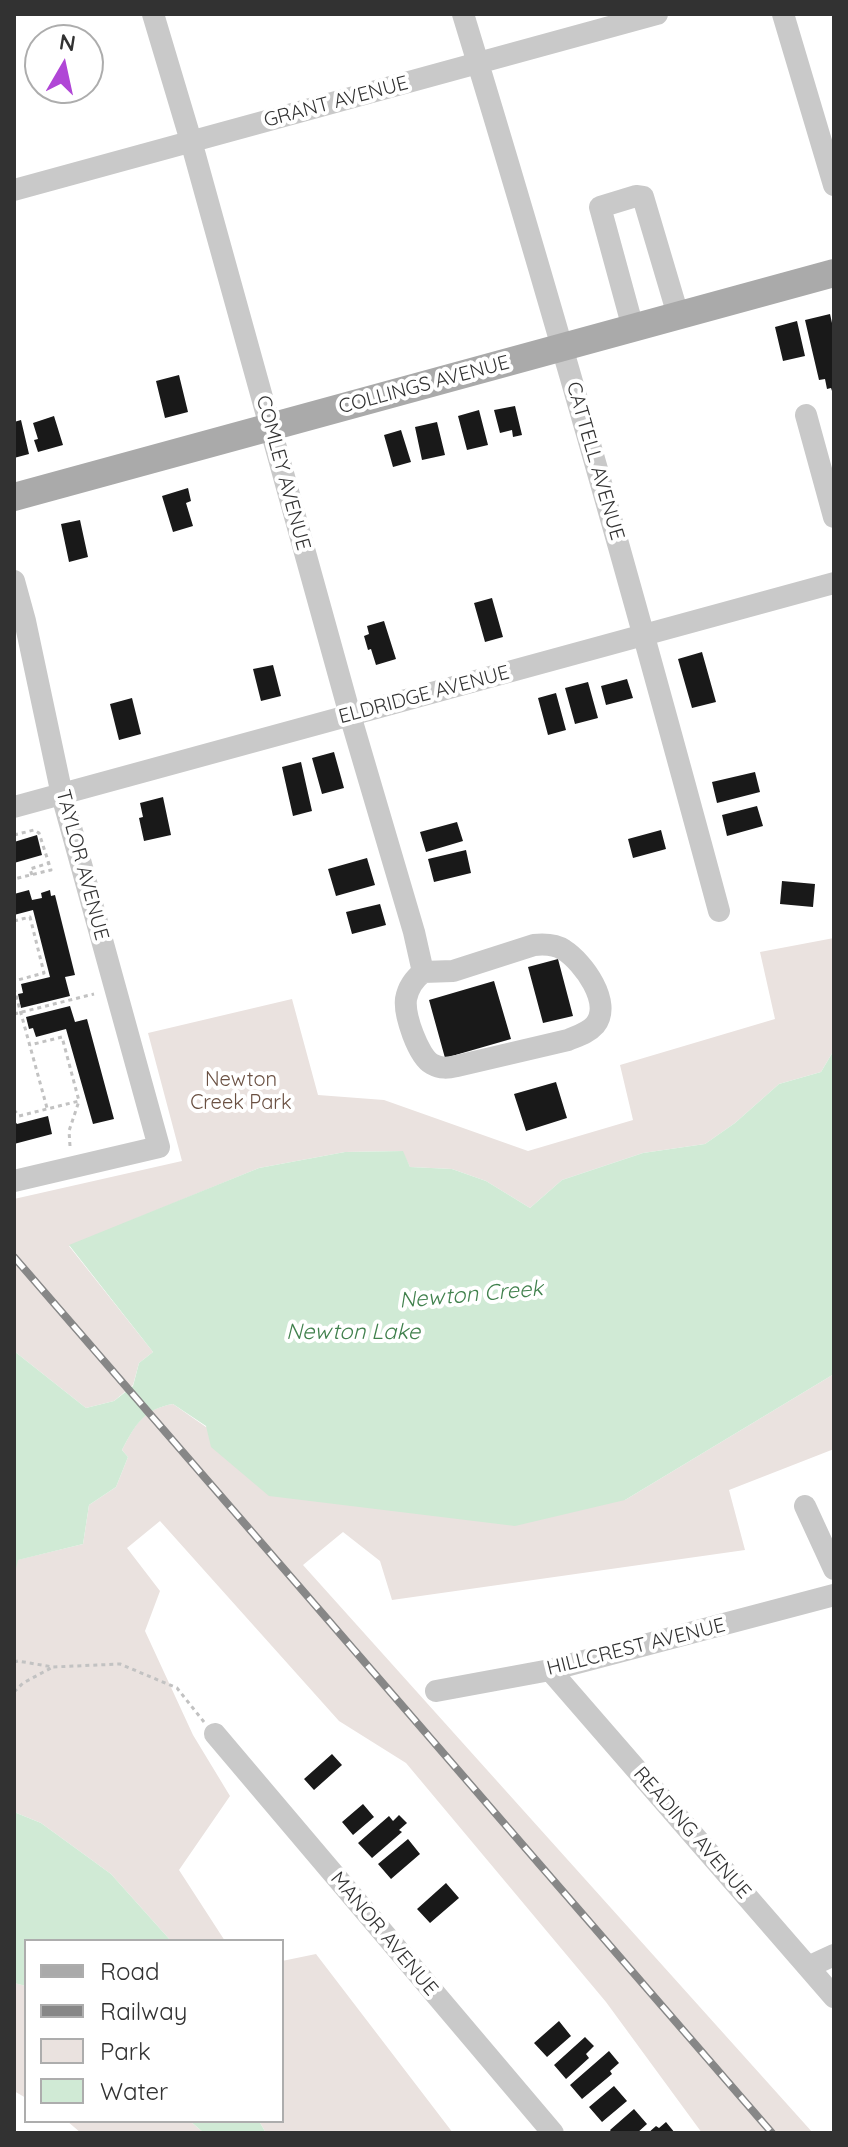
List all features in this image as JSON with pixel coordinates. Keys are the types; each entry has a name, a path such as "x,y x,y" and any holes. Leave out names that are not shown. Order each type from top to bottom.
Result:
{"main road":[{"name":"COLLINGS AVENUE","path":"14,497 834,273"}],"street":[{"name":"COMLEY AVENUE","path":"153,14 423,972"},
{"name":"CATTELL AVENUE","path":"463,14 645,634 719,911"},
{"name":"GRANT AVENUE","path":"14,190 657,14"},
{"path":"783,14 834,185"},
{"path":"633,328 600,207 636,196 643,197 678,315"},
{"path":"806,415 834,517"},
{"name":"TAYLOR AVENUE","path":"14,581 62,795 159,1147 14,1181"},
{"name":"ELDRIDGE AVENUE","path":"14,807 834,583"},
{"path":"534,945 562,948 580,962 596,987 600,1016 585,1033 568,1040 442,1068 430,1063 423,1055 408,1015 406,1002 409,990 423,972 453,971 534,945"},
{"path":"805,1506 834,1569"},
{"name":"HILLCREST AVENUE","path":"436,1691 550,1670 834,1595"},
{"name":"READING AVENUE","path":"550,1670 834,1997"},
{"name":"MANOR AVENUE","path":"215,1734 553,2133"},
{"path":"808,1967 834,1955"}],"path":[{"path":"14,835 37,831 51,870 14,879"},
{"path":"27,859 32,875"},
{"path":"30,869 49,863"},
{"path":"14,921 30,917 44,973 14,981"},
{"path":"14,988 47,1108"},
{"path":"14,1014 94,994"},
{"path":"30,1045 62,1037 79,1101 69,1131 70,1146"},
{"path":"14,1110 19,1116 79,1101"},
{"path":"14,1662 53,1667 120,1664 177,1688 215,1734"},
{"path":"14,1692 23,1683 53,1667"}],"green space":[{"name":"Newton Creek Park","path":"834,938 834,1050 821,1072 779,1084 735,1123 705,1144 643,1153 562,1180 530,1208 486,1181 452,1169 410,1167 402,1151 345,1152 259,1168 69,1246 153,1352 139,1363 133,1385 114,1401 86,1408 14,1351 14,1199 182,1161 148,1033 292,999 318,1095 384,1100 528,1151 633,1120 620,1065 775,1019 760,952"},
{"path":"834,1374 834,1449 729,1490 745,1550 392,1600 380,1561 343,1532 303,1565 813,2133 702,2133 606,2002 406,1763 339,1721 160,1521 127,1548 160,1591 145,1631 193,1735 230,1796 179,1870 224,1939 169,1939 111,1874 41,1823 14,1812 14,1577 17,1560 83,1544 89,1505 116,1487 128,1457 122,1450 136,1426 154,1410 173,1404 206,1427 625,1500"},
{"path":"316,1954 453,2133 266,2133 260,2123 284,2123 284,1961"},
{"path":"14,1983 24,1986 24,2097 14,2091"},
{"path":"69,2123 192,2123 204,2133 81,2133"}],"water":[{"name":"Newton Lake","path":"834,1050 834,1374 625,1500 515,1526 269,1496 211,1447 206,1426 173,1404 163,1406 148,1414 131,1433 122,1450 128,1457 116,1487 89,1505 83,1544 18,1560 14,1577 14,1351 86,1408 114,1401 133,1386 139,1363 153,1352 69,1245 259,1168 345,1152 403,1151 410,1167 452,1169 486,1181 530,1208 562,1180 643,1153 705,1144 735,1123 779,1084 821,1072"},
{"path":"14,1812 41,1823 111,1874 169,1939 24,1939 24,1986 14,1983"},
{"path":"192,2123 260,2123 266,2133 204,2133"}],"building":[{"path":"830,314 834,332 833,394 831,388 827,389 825,379 819,380 805,320"},
{"path":"797,321 805,356 783,361 775,327"},
{"path":"179,375 188,412 165,418 156,381"},
{"path":"515,406 522,435 513,437 512,430 500,433 494,410"},
{"path":"479,410 488,445 467,450 458,416"},
{"path":"54,416 63,445 38,452 33,423"},
{"path":"21,420 29,454 14,458 14,422"},
{"path":"437,422 445,455 422,460 415,427"},
{"path":"401,430 411,462 393,467 384,435"},
{"path":"188,488 191,501 186,503 193,526 173,532 162,496"},
{"path":"80,520 88,557 69,562 61,524"},
{"path":"492,598 503,637 485,642 474,603"},
{"path":"384,621 396,659 376,665 364,636 369,634 367,626"},
{"path":"702,652 716,702 692,708 678,659"},
{"path":"273,665 281,696 261,701 253,669"},
{"path":"627,679 633,698 606,705 601,686"},
{"path":"588,682 598,718 575,724 565,688"},
{"path":"556,693 566,730 548,735 538,698"},
{"path":"132,698 141,734 119,740 110,704"},
{"path":"334,752 344,788 322,794 312,758"},
{"path":"301,762 312,811 293,816 282,767"},
{"path":"755,772 760,792 717,803 712,782"},
{"path":"163,797 171,835 144,841 139,818 143,817 140,803"},
{"path":"757,806 763,826 727,836 722,815"},
{"path":"457,822 463,841 426,852 420,832"},
{"path":"661,830 666,849 633,858 628,839"},
{"path":"37,835 42,855 14,863 14,842"},
{"path":"466,850 471,873 434,882 428,859"},
{"path":"367,858 375,885 336,896 328,869"},
{"path":"782,881 815,884 813,907 780,904"},
{"path":"29,890 32,900 42,898 41,893 50,890 51,896 55,895 75,975 65,977 70,996 21,1008 18,994 23,993 21,984 50,977 33,910 14,915 14,894"},
{"path":"380,904 386,925 352,934 346,912"},
{"path":"558,959 573,1016 543,1023 528,967"},
{"path":"494,981 511,1039 445,1058 429,1000"},
{"path":"70,1006 75,1022 87,1019 114,1119 93,1124 66,1029 36,1037 33,1028 29,1029 26,1017"},
{"path":"556,1082 567,1118 526,1131 514,1094"},
{"path":"48,1116 52,1134 14,1144 14,1120 17,1124"},
{"path":"332,1754 342,1765 314,1790 304,1779"},
{"path":"363,1804 374,1817 353,1835 342,1822"},
{"path":"399,1815 407,1823 399,1830 402,1832 372,1858 358,1843 389,1816 393,1821"},
{"path":"408,1839 420,1854 391,1879 378,1864"},
{"path":"446,1883 459,1898 430,1923 417,1909"},
{"path":"559,2021 571,2036 547,2057 534,2043"},
{"path":"585,2037 594,2046 586,2054 589,2058 566,2079 554,2065"},
{"path":"609,2051 619,2063 610,2071 612,2074 582,2099 570,2085"},
{"path":"614,2086 627,2101 602,2122 589,2107"},
{"path":"634,2109 647,2124 637,2133 612,2133 610,2130"},
{"path":"666,2122 675,2133 648,2133 656,2126 659,2128"}],"railway":[{"path":"14,1257 772,2133"}],"water label":[{"name":"Newton Creek","path":"471,1295"}]}
